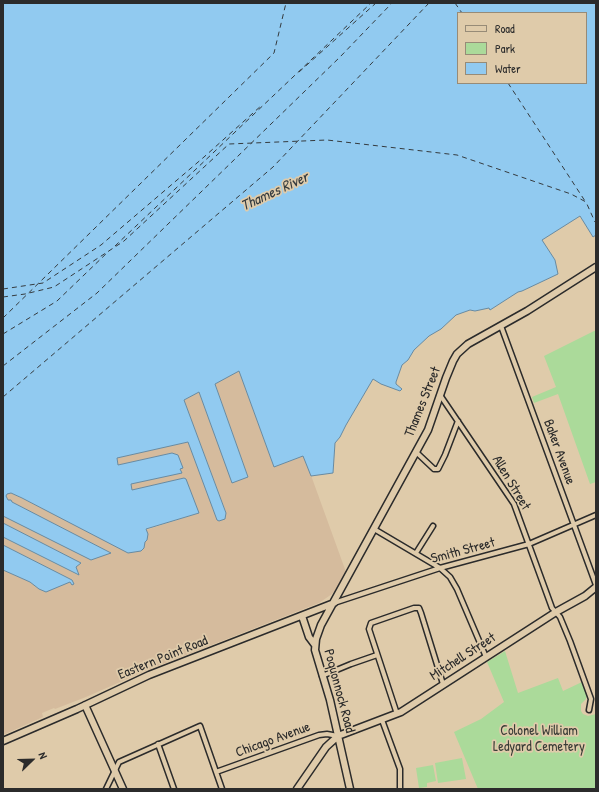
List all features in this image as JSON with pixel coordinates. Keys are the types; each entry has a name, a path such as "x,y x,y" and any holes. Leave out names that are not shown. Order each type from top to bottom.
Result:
{"main road":[{"name":"Thames Street","path":"334,603 428,430 453,360 460,351 596,267"},
{"name":"Mitchell Street","path":"338,736 397,715 556,612 585,596 596,586"},
{"name":"Eastern Point Road","path":"3,741 149,675 334,603"},
{"name":"Poquonnock Road","path":"334,603 318,632 315,645 316,656 338,736 350,789"},
{"path":"302,616 309,637 315,645"},
{"path":"85,705 122,789"},
{"path":"297,789 326,748 338,736"}],"street":[{"name":"Baker Avenue","path":"501,326 596,586"},
{"name":"Allen Street","path":"440,394 511,499 552,608 560,617 570,641 591,699 589,710"},
{"path":"416,452 434,469 438,469 446,455 458,421"},
{"name":"Smith Street","path":"334,603 440,568 529,544 596,515"},
{"path":"416,553 433,526"},
{"path":"374,529 440,568 454,582 486,657"},
{"path":"397,715 369,629 373,622 414,608 419,608 443,684"},
{"path":"322,676 377,655"},
{"path":"382,720 400,768 400,789"},
{"path":"106,789 119,762 200,726 222,789"},
{"name":"Chicago Avenue","path":"216,772 319,735 327,734 338,736"},
{"path":"158,744 174,789"}],"shaded area":[{"path":"239,371 274,467 304,456 346,572 337,588 332,594 319,603 145,671 86,697 42,713 43,717 3,735 3,570 30,582 39,589 72,580 3,545 3,537 78,575 76,567 81,563 3,523 3,516 111,553 8,500 6,496 7,494 11,493 130,552 142,550 144,548 146,530 199,513 184,478 132,490 131,484 181,473 180,469 182,468 178,455 172,453 118,465 117,458 188,442 217,519 225,519 226,512 184,400 199,392 232,482 248,477 215,383"}],"green space":[{"path":"596,331 596,482 590,484 558,394 534,403 532,397 556,387 544,356"},
{"name":"Colonel William Ledyard Cemetery","path":"505,651 518,693 558,678 563,691 582,682 587,696 581,704 581,711 583,714 588,716 596,714 596,789 478,789 454,732 481,719 504,702 487,662"},
{"path":"462,758 466,779 438,783 435,763"},
{"path":"433,765 436,781 427,783 427,787 419,788 416,768"}],"water":[{"name":"Thames River","path":"3,3 596,3 596,235 593,237 580,216 542,240 555,260 558,274 518,292 490,310 489,308 475,311 470,310 456,315 441,329 429,336 414,350 408,360 402,365 396,382 396,384 402,389 400,391 381,384 373,379 340,437 335,443 333,473 311,476 303,456 274,467 239,371 215,384 248,477 232,483 199,392 184,400 226,513 225,519 219,521 217,520 188,442 117,458 118,465 172,453 178,455 183,468 180,469 182,473 131,484 132,490 184,478 186,479 199,513 146,529 148,534 147,540 141,551 128,553 22,498 11,493 7,494 6,496 8,500 11,500 12,502 111,553 91,560 3,516"},
{"path":"3,523 81,563 76,567 79,575 3,537"},
{"path":"3,545 72,580 74,584 72,585 70,582 46,592 30,582 3,570"}],"ferry route":[{"path":"3,318 274,53 286,3"},
{"path":"115,246 371,3"},
{"path":"299,72 376,3"},
{"path":"3,366 97,293 340,57 392,3"},
{"path":"3,397 273,167 429,3"},
{"path":"455,3 461,12"},
{"path":"509,84 585,201"},
{"path":"3,289 43,283 101,245 262,105"},
{"path":"3,297 25,294 54,287 124,241 229,144 327,140 457,155 571,194 586,202 595,222"},
{"path":"3,334 57,301 109,251"}]}
